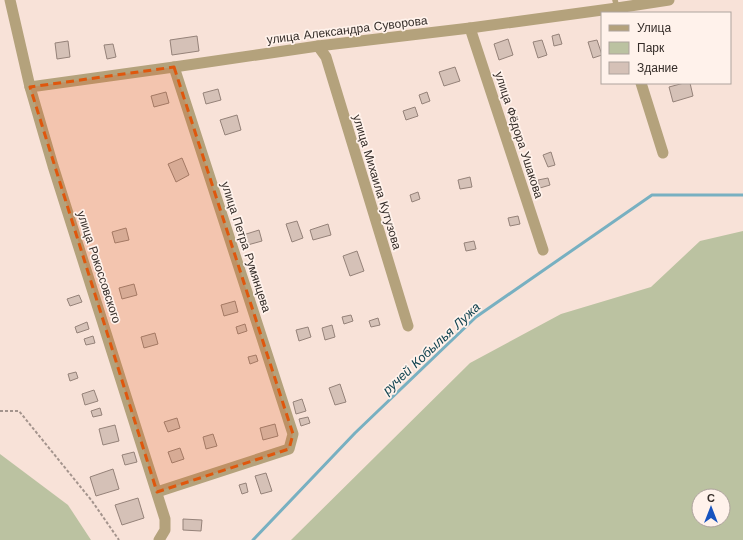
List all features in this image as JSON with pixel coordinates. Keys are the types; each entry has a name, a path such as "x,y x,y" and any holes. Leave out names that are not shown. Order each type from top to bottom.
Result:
{"street":[{"name":"улица Рокоссовского","path":"10,0 30,87 53,166 165,519 165,530 159,540"},
{"name":"улица Александра Суворова","path":"30,87 174,68 318,46 470,28 668,0"},
{"name":"улица Фёдора Ушакова","path":"470,28 543,250"},
{"name":"улица Михаила Кутузова","path":"318,46 326,57 408,326"},
{"name":"улица Петра Румянцева","path":"157,492 289,449 293,434 174,68"},
{"path":"641,84 663,153"}],"path":[{"path":"0,411 18,411 92,500 119,540"}],"highlighted area":[{"path":"174,67 293,434 289,449 157,492 30,87"}],"green space":[{"path":"743,231 743,540 291,540 470,363 561,314 651,287 700,241"},
{"path":"0,454 68,505 91,540 0,540"}],"building":[{"path":"559,34 562,44 554,46 552,36"},
{"path":"197,36 199,51 172,55 170,40"},
{"path":"508,39 513,55 499,60 494,44"},
{"path":"542,40 547,55 538,58 533,42"},
{"path":"597,40 601,55 593,58 588,42"},
{"path":"68,41 70,57 57,59 55,43"},
{"path":"113,44 116,57 107,59 104,45"},
{"path":"455,67 460,81 444,86 439,72"},
{"path":"680,84 690,84 693,96 673,102 669,87"},
{"path":"218,89 221,100 206,104 203,93"},
{"path":"166,92 169,103 154,107 151,96"},
{"path":"427,92 430,101 422,104 419,95"},
{"path":"415,107 418,116 406,120 403,111"},
{"path":"237,115 241,130 225,135 220,120"},
{"path":"551,152 555,165 548,167 543,155"},
{"path":"182,158 189,175 176,182 168,164"},
{"path":"470,177 472,187 460,189 458,180"},
{"path":"548,178 550,185 540,188 538,180"},
{"path":"418,192 420,199 412,202 410,195"},
{"path":"518,216 520,224 510,226 508,218"},
{"path":"297,221 303,238 292,242 286,224"},
{"path":"328,224 331,235 313,240 310,230"},
{"path":"126,228 129,240 115,243 112,232"},
{"path":"259,230 262,241 244,246 240,236"},
{"path":"474,241 476,249 466,251 464,243"},
{"path":"357,251 364,271 350,276 343,256"},
{"path":"134,284 137,295 122,299 119,288"},
{"path":"79,295 82,302 70,306 67,299"},
{"path":"235,301 238,312 224,316 221,305"},
{"path":"351,315 353,321 344,324 342,317"},
{"path":"378,318 380,325 371,327 369,321"},
{"path":"87,322 89,329 77,333 75,327"},
{"path":"245,324 247,331 238,334 236,327"},
{"path":"332,325 335,337 325,340 322,328"},
{"path":"308,327 311,337 299,341 296,330"},
{"path":"155,333 158,344 144,348 141,337"},
{"path":"93,336 95,343 86,345 84,339"},
{"path":"256,355 258,361 250,364 248,357"},
{"path":"76,372 78,378 70,381 68,374"},
{"path":"340,384 346,402 335,405 329,388"},
{"path":"94,390 98,401 85,405 82,394"},
{"path":"302,399 306,411 296,414 293,402"},
{"path":"100,408 102,415 93,417 91,411"},
{"path":"308,417 310,423 301,426 299,419"},
{"path":"177,418 180,428 168,432 164,422"},
{"path":"275,424 278,436 263,440 260,428"},
{"path":"115,425 119,441 103,445 99,429"},
{"path":"213,434 217,446 206,449 203,437"},
{"path":"180,448 184,459 172,463 168,452"},
{"path":"134,452 137,462 125,465 122,455"},
{"path":"113,469 119,489 96,496 90,477"},
{"path":"266,473 272,491 261,494 255,476"},
{"path":"246,483 248,492 242,494 239,485"},
{"path":"138,498 144,518 122,525 115,505"},
{"path":"183,519 202,520 201,531 183,530"}],"waterway":[{"name":"ручей Кобылья Лужа","path":"253,540 355,433 476,317 652,195 743,195"}]}
